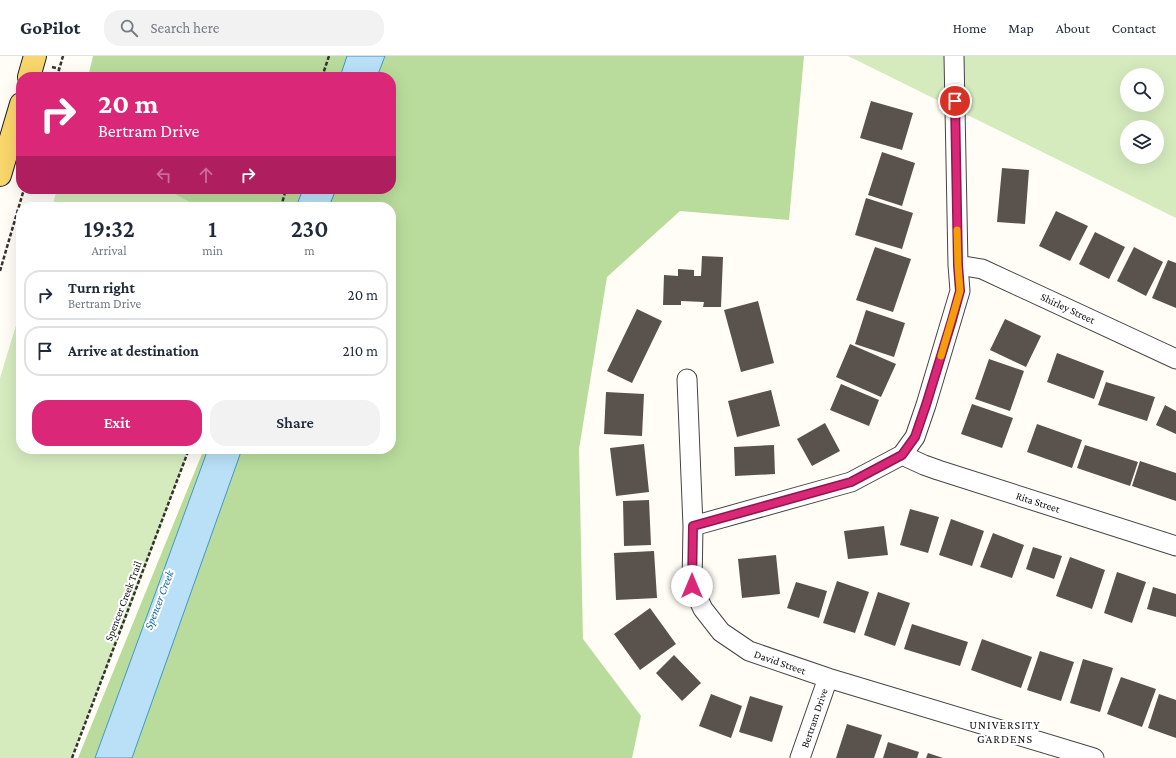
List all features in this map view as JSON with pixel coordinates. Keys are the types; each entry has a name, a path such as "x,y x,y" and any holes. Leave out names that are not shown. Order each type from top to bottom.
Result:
{"main road":[{"path":"30,72 35,56"},
{"path":"0,175 16,121"}],"street":[{"path":"693,526 851,482 902,455 915,437 960,291 958,265 954,56"},
{"name":"Shirley Street","path":"958,265 982,269 1176,359"},
{"name":"David Street","path":"687,379 693,526 692,586 703,609 721,632 749,650 828,678 1094,758"},
{"name":"Rita Street","path":"902,455 938,470 1176,546"},
{"name":"Bertram Drive","path":"800,758 828,678"}],"path":[{"path":"58,72 63,56"},
{"path":"324,72 329,56"},
{"path":"0,271 16,216"},
{"name":"Spencer Creek Trail","path":"72,758 188,454"}],"green space":[{"path":"93,56 804,56 789,220 680,211 607,277 579,449 583,639 641,716 632,758 78,758 202,454 396,454 396,202 190,202 175,194 396,194 396,72 89,72"},
{"path":"848,56 1176,56 1176,218"},
{"path":"56,194 182,194 197,202 53,202"},
{"path":"16,325 16,454 187,454 126,619 71,758 0,758 0,378"}],"water":[{"path":"347,56 385,56 379,72 342,72"},
{"path":"301,194 334,194 331,202 298,202"},
{"name":"Spencer Creek","path":"206,454 240,454 132,758 95,758"}],"building":[{"path":"871,101 913,113 902,150 860,138"},
{"path":"882,152 915,163 902,206 868,195"},
{"path":"1002,168 1029,170 1025,224 997,222"},
{"path":"866,198 913,213 902,249 855,235"},
{"path":"1056,211 1088,226 1070,261 1039,246"},
{"path":"1095,232 1125,247 1109,279 1079,264"},
{"path":"875,247 911,259 893,312 856,300"},
{"path":"1134,247 1163,262 1146,296 1117,281"},
{"path":"702,256 723,257 721,307 703,307 704,302 681,301 681,305 663,305 664,275 678,276 678,269 694,270 694,276 701,276"},
{"path":"1168,260 1176,263 1176,308 1152,298"},
{"path":"758,301 774,363 741,372 724,310"},
{"path":"637,309 662,321 632,383 607,371"},
{"path":"866,310 905,323 894,357 855,344"},
{"path":"1005,319 1041,336 1026,367 990,350"},
{"path":"850,344 896,364 881,397 836,377"},
{"path":"1057,353 1104,371 1094,399 1047,382"},
{"path":"989,359 1024,371 1010,411 975,399"},
{"path":"1106,382 1155,397 1147,421 1098,405"},
{"path":"841,384 879,400 869,426 830,410"},
{"path":"771,390 780,426 737,437 728,401"},
{"path":"606,392 644,394 642,436 604,434"},
{"path":"972,404 1013,418 1002,448 961,434"},
{"path":"1165,405 1176,411 1176,434 1156,425"},
{"path":"825,423 840,451 812,466 797,439"},
{"path":"1037,424 1082,440 1072,468 1027,452"},
{"path":"644,444 649,492 616,496 610,448"},
{"path":"774,445 775,474 735,476 734,447"},
{"path":"1085,445 1138,462 1130,486 1077,468"},
{"path":"1140,461 1176,473 1176,501 1132,486"},
{"path":"649,500 651,545 624,546 623,501"},
{"path":"910,509 939,517 928,553 900,545"},
{"path":"951,519 984,531 972,566 939,555"},
{"path":"884,526 888,555 848,559 844,531"},
{"path":"993,533 1024,545 1012,578 980,567"},
{"path":"1033,547 1062,556 1054,579 1026,569"},
{"path":"654,551 657,598 616,600 614,553"},
{"path":"776,555 780,594 742,598 738,559"},
{"path":"1070,557 1105,570 1092,609 1056,596"},
{"path":"1117,572 1146,582 1132,623 1104,613"},
{"path":"837,581 869,592 855,633 823,623"},
{"path":"796,582 827,591 819,618 787,608"},
{"path":"1153,587 1176,594 1176,617 1147,609"},
{"path":"878,592 910,603 895,646 864,635"},
{"path":"650,608 676,644 640,670 614,634"},
{"path":"912,624 968,642 960,666 904,649"},
{"path":"982,639 1032,657 1021,688 971,670"},
{"path":"1040,651 1074,662 1061,701 1027,690"},
{"path":"674,655 701,683 682,701 656,673"},
{"path":"1083,659 1113,668 1100,712 1070,703"},
{"path":"1121,677 1156,689 1142,727 1107,714"},
{"path":"711,694 742,706 731,738 699,726"},
{"path":"1159,694 1176,700 1176,738 1148,728"},
{"path":"750,696 783,706 772,742 739,732"},
{"path":"847,724 882,735 874,758 836,758"},
{"path":"888,742 919,752 917,758 883,758"},
{"path":"928,753 943,758 926,758"}],"slow traffic":[{"path":"941,356 960,291 957,230"}],"district":[{"name":"UNIVERSITY GARDENS","path":"1005,732"}],"route":[{"path":"692,586 693,526 851,482 902,455 915,437 960,291 958,265 955,101"}]}
